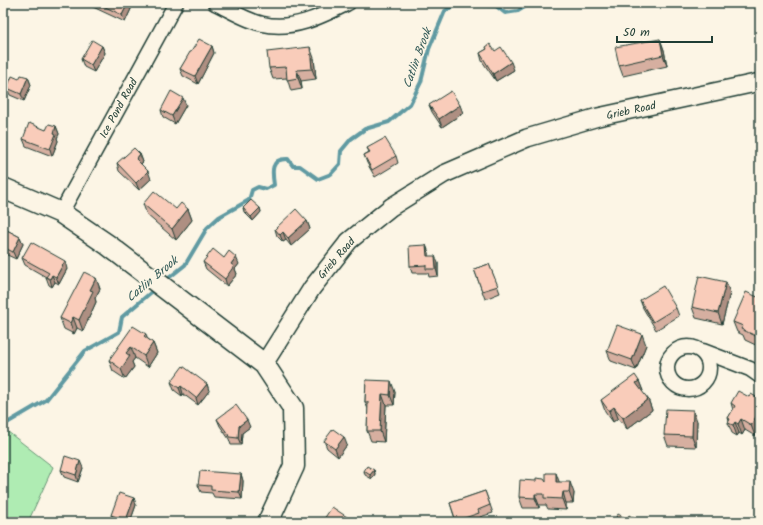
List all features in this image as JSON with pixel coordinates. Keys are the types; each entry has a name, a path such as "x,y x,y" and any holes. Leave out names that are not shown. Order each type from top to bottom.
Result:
{"main road":[{"path":"3,188 61,213 108,245 264,364 293,408 294,466 268,522"}],"street":[{"name":"Ice Pond Road","path":"61,213 176,3"},
{"path":"215,3 263,24 289,25 320,17 348,3"},
{"name":"Grieb Road","path":"264,364 312,288 349,241 391,207 444,174 527,138 598,117 760,82"},
{"path":"703,351 750,369 760,376"}],"green space":[{"path":"3,428 53,467 28,522 3,522"}],"building":[{"path":"97,3 128,3 122,15"},
{"path":"199,39 212,46 195,76 180,69"},
{"path":"660,39 663,55 619,65 615,47"},
{"path":"92,40 102,46 91,65 81,59"},
{"path":"490,44 495,51 501,47 511,62 493,74 480,53 487,49 486,47"},
{"path":"310,47 312,69 297,70 298,78 287,80 286,67 269,68 267,52"},
{"path":"21,75 28,77 21,94 7,88 12,76 19,79"},
{"path":"171,91 183,98 172,116 161,110"},
{"path":"451,91 460,105 439,119 429,105"},
{"path":"29,123 46,130 49,124 56,126 54,133 56,134 50,149 23,139"},
{"path":"385,138 396,156 372,170 364,155 370,152 367,148"},
{"path":"134,148 140,154 136,159 148,171 136,183 117,163"},
{"path":"154,191 176,209 181,203 188,209 172,229 143,204"},
{"path":"251,200 260,208 251,217 243,208"},
{"path":"296,209 307,221 288,238 283,232 280,235 275,229"},
{"path":"3,228 20,237 13,252 3,247"},
{"path":"31,242 65,261 56,277 52,275 50,279 46,277 49,273 22,258"},
{"path":"426,245 427,256 435,256 436,269 426,269 426,265 410,266 409,246"},
{"path":"213,249 224,258 229,251 236,257 231,264 234,266 225,279 203,262"},
{"path":"489,264 498,286 482,291 474,269"},
{"path":"84,272 96,278 90,290 93,291 79,320 73,317 70,323 60,318"},
{"path":"699,276 726,282 718,313 692,307"},
{"path":"663,286 676,308 653,322 640,300"},
{"path":"746,292 760,298 760,328 756,336 741,329 743,326 733,322"},
{"path":"617,325 642,334 632,360 607,351"},
{"path":"133,326 146,334 144,336 153,343 144,356 131,347 126,353 130,356 121,369 109,360"},
{"path":"183,366 207,384 196,398 181,386 179,388 171,382"},
{"path":"635,375 639,381 636,383 648,399 623,418 614,407 609,411 601,400"},
{"path":"366,380 391,381 390,395 382,394 380,431 367,431 368,402 365,402"},
{"path":"738,391 749,397 751,394 760,399 760,410 751,425 741,419 738,424 735,422 733,425 728,423 730,419 728,418 735,406 731,403"},
{"path":"236,405 247,420 239,426 238,438 229,437 217,419"},
{"path":"666,409 693,410 692,436 664,435"},
{"path":"333,429 344,437 335,449 324,441"},
{"path":"65,456 80,461 76,475 61,470"},
{"path":"367,466 374,470 370,475 364,471"},
{"path":"200,471 241,474 239,492 211,490 211,486 198,485"},
{"path":"546,473 556,473 556,482 570,482 569,492 563,492 562,499 544,498 544,494 535,494 535,498 519,497 520,480 536,481 536,478 544,479 546,482"},
{"path":"485,491 490,505 478,510 479,513 456,521 450,503"},
{"path":"119,493 134,498 126,520 111,515"},
{"path":"332,507 347,517 343,522 322,522"},
{"path":"618,514 627,519 629,515 640,522 613,522"}],"waterway":[{"name":"Catlin Brook","path":"165,281 185,265 207,228 219,217 249,200 252,190 258,187 266,189 274,185 273,171 275,163 282,159 288,159 293,166 300,166 318,179 331,174 340,164 341,151 351,139 365,129 389,122 410,104 421,82 429,49 445,11 458,3 496,6 505,13 518,11 531,3"},
{"name":"Catlin Brook","path":"596,3 615,7 631,3"},
{"name":"Catlin Brook","path":"3,433 7,423 46,400 85,351 119,332 122,317 155,289"}]}
